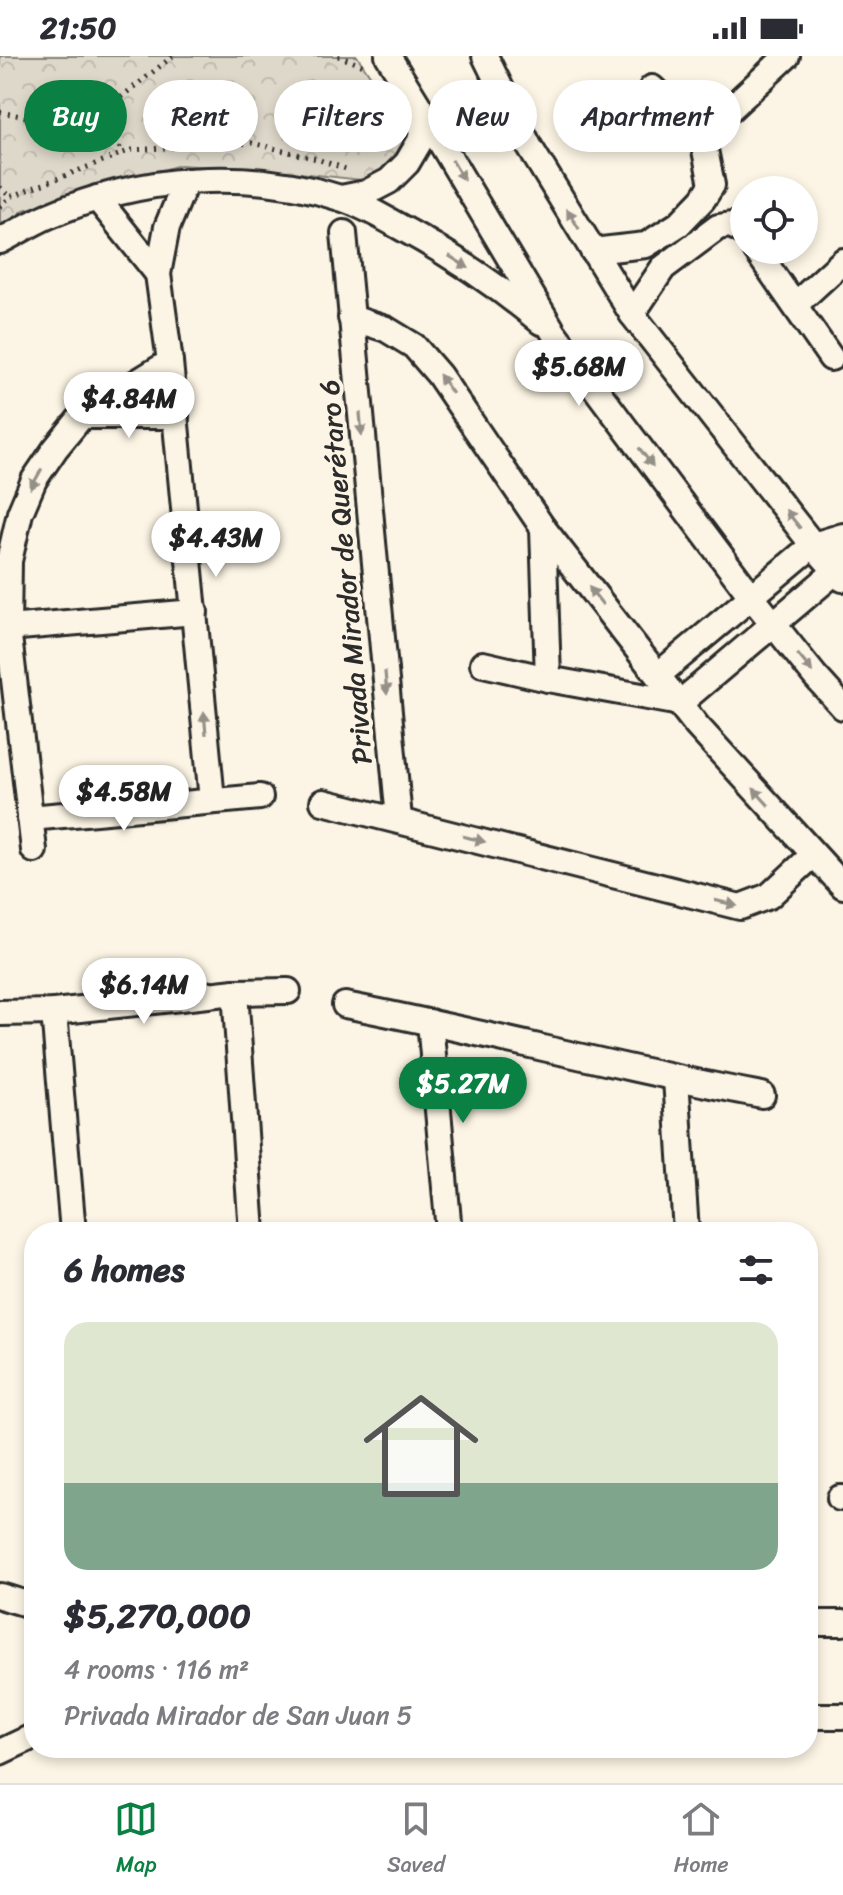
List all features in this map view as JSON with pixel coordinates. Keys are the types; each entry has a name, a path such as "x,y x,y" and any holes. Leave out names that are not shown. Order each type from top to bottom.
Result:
{"street":[{"path":"388,56 554,333 751,596 843,707"},
{"path":"483,664 680,703 841,569 813,545 632,314 529,146 485,56"},
{"path":"741,99 787,56"},
{"path":"341,198 366,193 389,181 407,163 420,141 425,116"},
{"path":"593,251 646,245 679,224 712,185 705,152"},
{"path":"0,241 47,217 126,190 186,181 239,180 291,186 341,198 387,220 442,251 515,301 554,333"},
{"path":"186,181 167,227 158,274 176,416 212,800"},
{"path":"97,198 158,274"},
{"path":"632,314 663,268 718,227 730,225"},
{"name":"Privada Mirador de Querétaro 6","path":"344,233 399,819"},
{"path":"646,245 663,268"},
{"path":"795,305 843,261"},
{"path":"766,264 831,358"},
{"path":"351,318 386,329 414,346 439,375 543,528 697,726 843,886"},
{"path":"34,850 8,628 9,561 20,513 34,480 82,416 170,362"},
{"path":"82,416 176,416"},
{"path":"543,528 548,679"},
{"path":"658,675 813,545 843,536"},
{"path":"8,628 195,612"},
{"path":"30,818 260,797"},
{"name":"Privada Mirador de Querétaro 6","path":"323,802 740,907 769,896 813,855"},
{"path":"0,1013 54,1012 235,992 288,991"},
{"path":"235,992 251,1222"},
{"path":"345,1005 676,1079 762,1095"},
{"path":"54,1012 72,1222"},
{"path":"430,1022 448,1222"},
{"path":"676,1079 685,1222"},
{"path":"0,1596 24,1603"},
{"path":"818,1623 843,1623"},
{"path":"818,1716 843,1716"},
{"path":"0,1752 24,1741"}],"path":[{"path":"127,92 173,56"},
{"path":"0,112 24,117"},
{"path":"0,207 10,197 131,150 252,143 355,172"},
{"path":"378,156 380,152"},
{"path":"0,187 10,197"}],"green space":[{"path":"0,56 357,56 373,80 274,80 274,152 400,152 399,160 370,181 180,165 24,210 0,229"}]}
